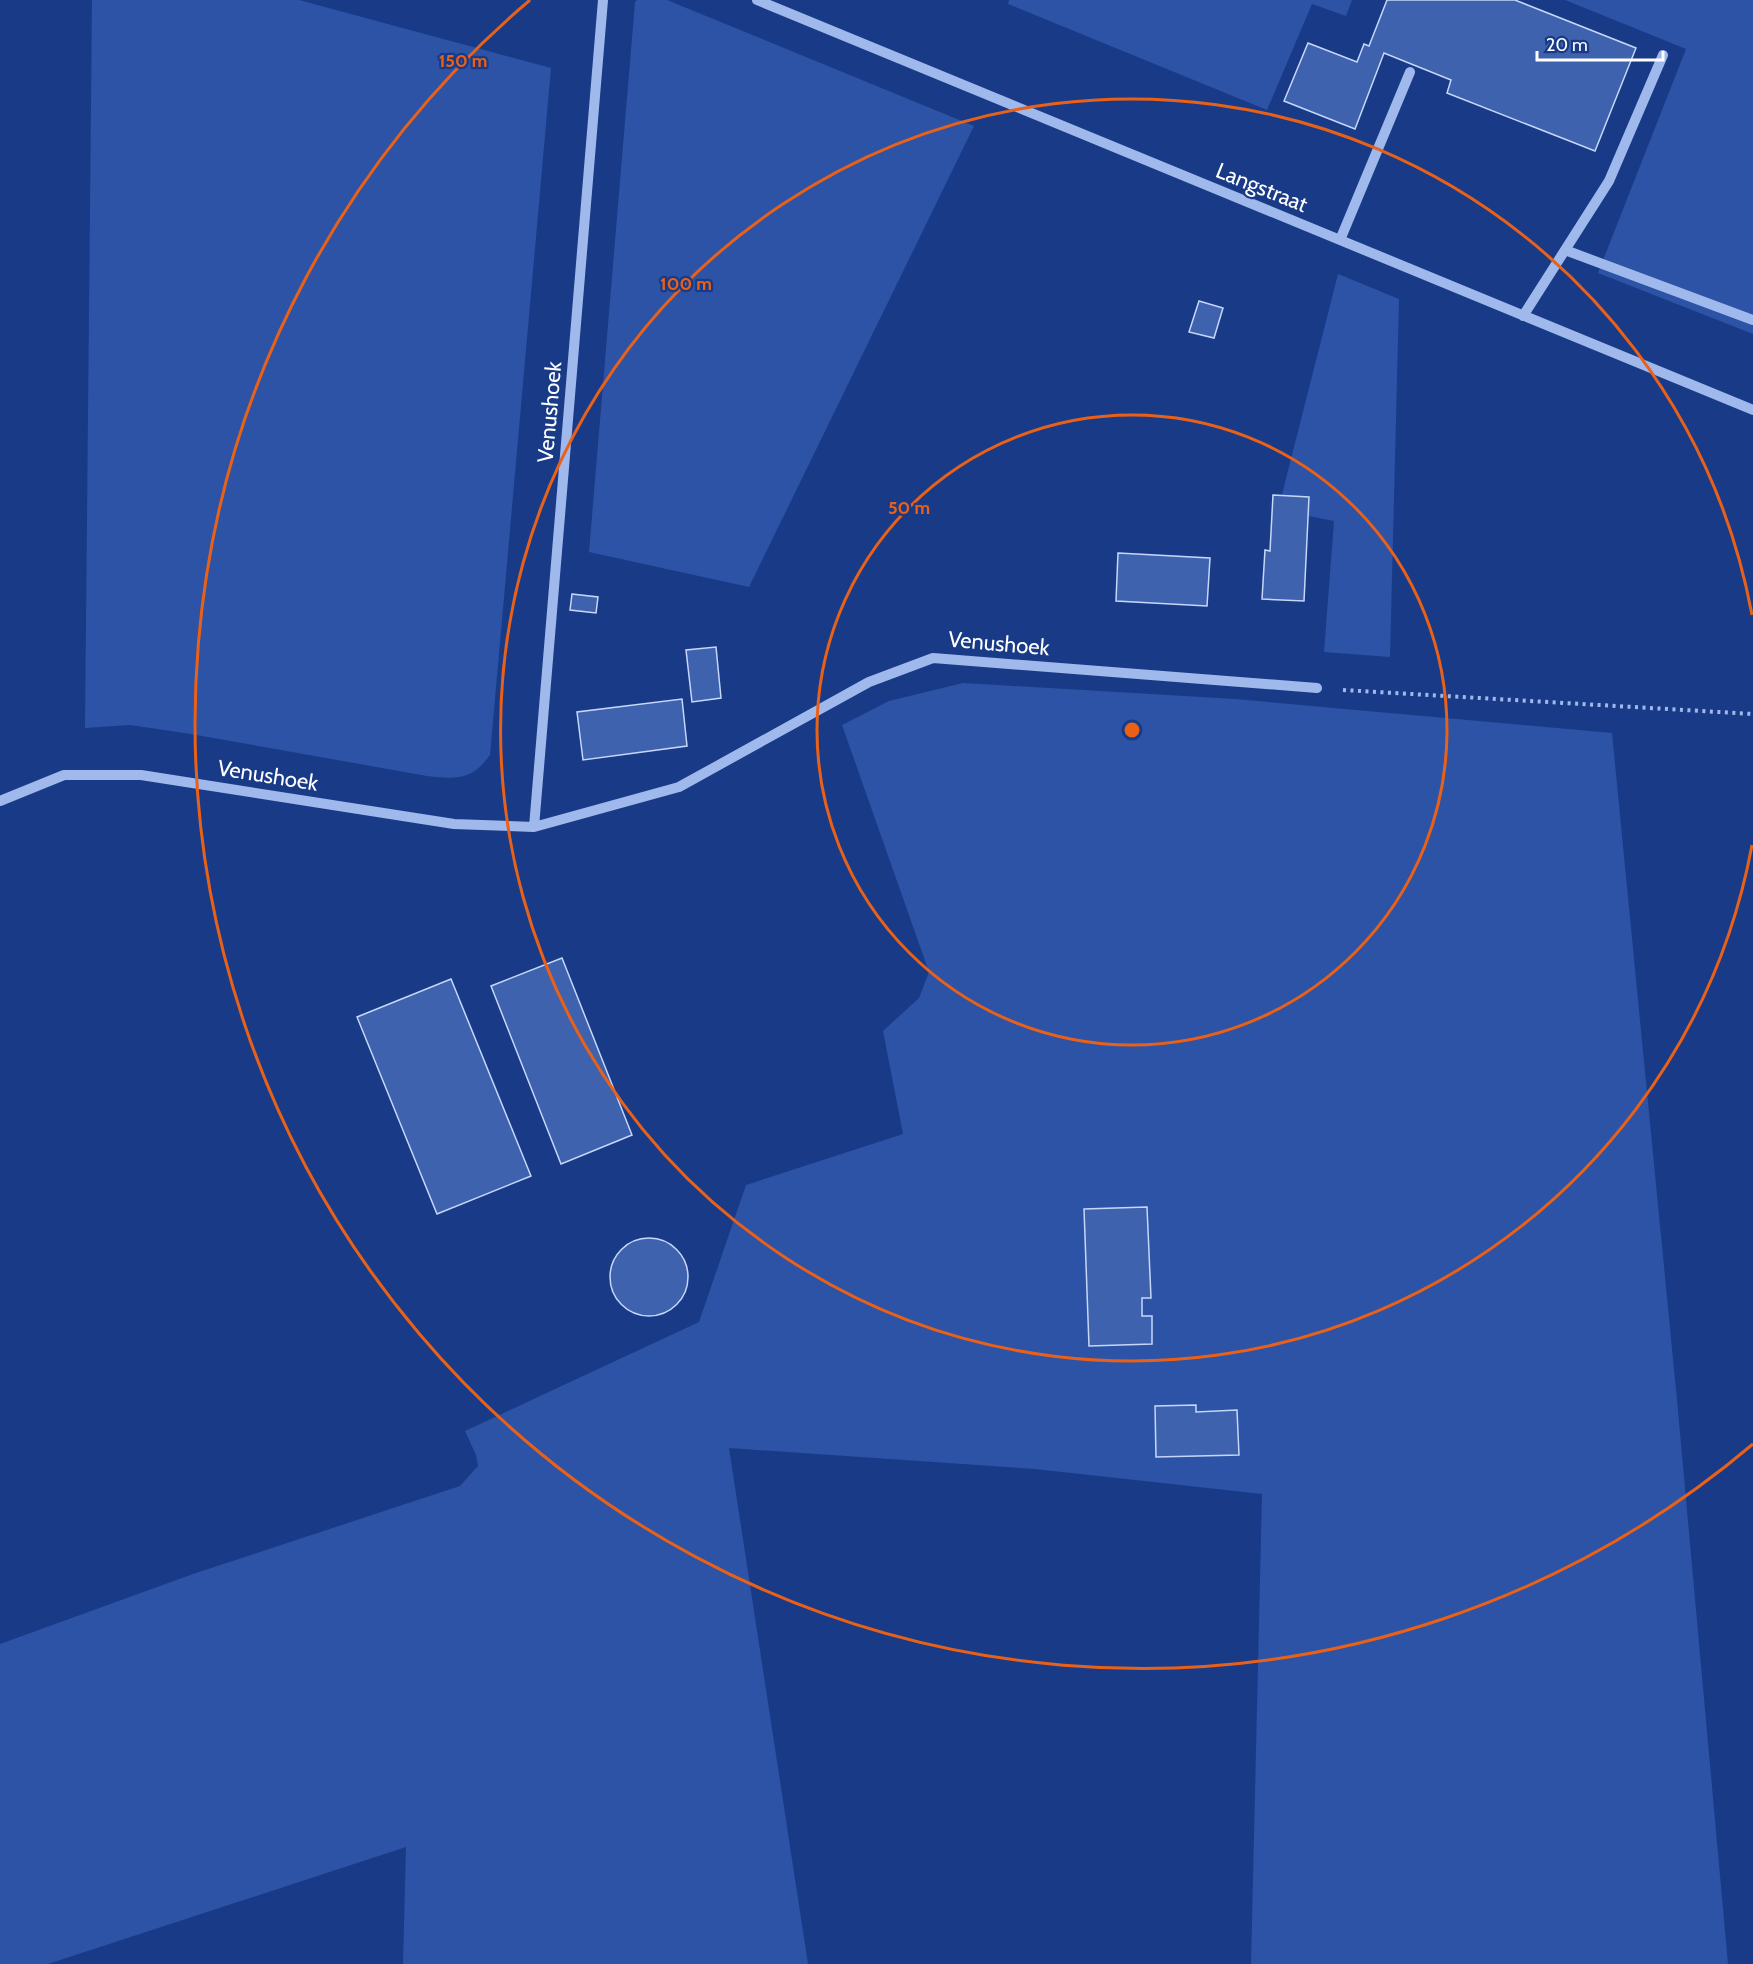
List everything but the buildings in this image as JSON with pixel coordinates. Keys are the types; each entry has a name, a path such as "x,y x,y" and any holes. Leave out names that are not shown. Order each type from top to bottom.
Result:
{"street":[{"name":"Venushoek","path":"534,827 603,0"},
{"name":"Langstraat","path":"757,0 1753,410"},
{"path":"1523,316 1609,181 1663,55"},
{"path":"1340,240 1410,72"},
{"path":"1565,250 1753,320"},
{"name":"Venushoek","path":"0,801 64,775 141,775 454,824 534,827 679,787 869,682 933,658 1317,688"}],"path":[{"path":"1317,688 1753,714"}],"shaded area":[{"path":"92,0 299,0 551,68 490,755 470,774 454,778 427,776 130,725 85,728"},
{"path":"637,0 667,0 974,126 749,587 589,552 635,2"},
{"path":"1009,0 1352,0 1346,16 1312,4 1267,110 1008,4"},
{"path":"1565,0 1753,0 1753,334 1598,273 1686,49"},
{"path":"1338,274 1399,299 1390,657 1324,652 1334,521 1278,510"},
{"path":"963,683 1235,699 1612,733 1677,1400 1728,1964 1251,1964 1262,1494 1035,1469 729,1448 808,1964 403,1964 406,1847 48,1964 0,1964 0,1644 193,1574 460,1486 478,1466 476,1455 465,1431 699,1322 746,1185 903,1134 883,1031 919,998 929,972 842,725 889,701"}]}
